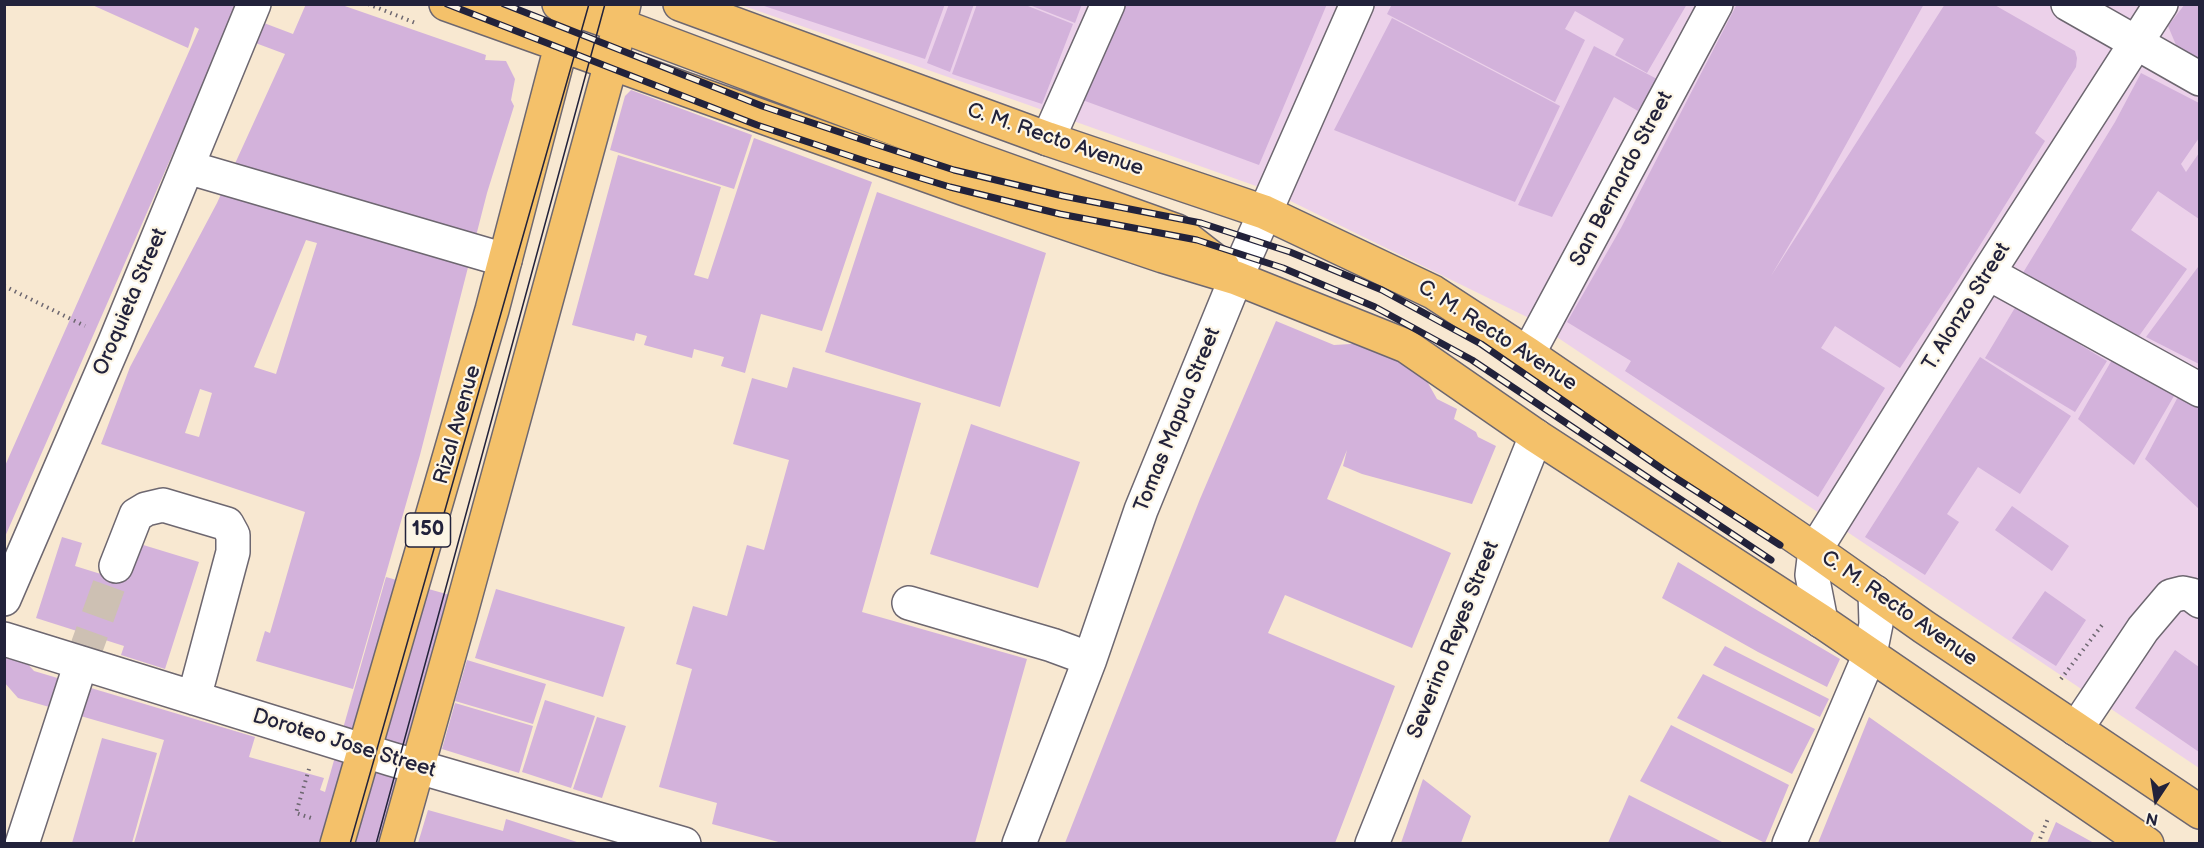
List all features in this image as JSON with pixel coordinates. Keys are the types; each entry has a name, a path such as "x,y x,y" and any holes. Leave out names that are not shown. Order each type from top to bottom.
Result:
{"main road":[{"name":"C. M. Recto Avenue","path":"446,4 965,189 1163,256 1236,278 1406,346 1536,436 1821,621 2147,843"},
{"name":"C. M. Recto Avenue","path":"680,4 1048,139 1264,212 1433,292 1528,354 2199,812"},
{"name":"C. M. Recto Avenue","path":"568,6 622,15 976,159 1177,231 1236,278"},
{"name":"Rizal Avenue","path":"338,843 505,260 562,44 568,6"},
{"name":"150","path":"396,843 611,63 622,15"}],"street":[{"name":"Oroquieta Street","path":"4,599 116,342 254,4"},
{"path":"1048,139 1108,4"},
{"name":"Tomas Mapua Street","path":"1019,843 1090,659 1141,510 1264,212 1357,4"},
{"name":"San Bernardo Street","path":"1528,354 1716,4"},
{"path":"2068,4 2199,79"},
{"name":"T. Alonzo Street","path":"1821,621 1812,575 1815,550 1988,273 2161,4"},
{"path":"187,168 505,260"},
{"path":"1988,273 2199,390"},
{"name":"Severino Reyes Street","path":"1372,843 1536,436"},
{"path":"116,566 136,515 146,509 163,505 227,524 233,536 233,552 194,698"},
{"path":"1789,843 1870,654 1876,624 1875,592"},
{"path":"2076,729 2143,629 2171,596 2183,594 2199,600"},
{"path":"909,603 1052,645 1090,659"},
{"name":"Doroteo Jose Street","path":"4,639 418,767 684,843"},
{"path":"22,843 81,663"}],"path":[{"path":"4,286 116,342"},
{"path":"2040,705 2105,622"},
{"path":"296,813 318,736"}],"shaded area":[{"path":"741,5 2199,5 2199,768 1527,317 1270,191"}],"building":[{"path":"90,4 238,4 235,12 293,34 306,4 339,4 486,55 485,60 506,61 515,79 511,100 514,106 487,193 420,455 353,689 256,661 265,631 270,633 305,512 101,444 130,367 217,203 285,54 226,32 4,539 4,468 199,29 195,27 188,48","holes":["306,240 317,243 276,374 254,367","200,389 212,393 199,437 185,433"]},
{"path":"758,4 945,4 925,59"},
{"path":"949,4 974,4 950,72 927,63"},
{"path":"977,4 1023,4 1073,24 1042,104 952,74"},
{"path":"1027,4 1082,4 1075,23"},
{"path":"1120,4 1327,4 1259,165 1077,98"},
{"path":"1392,4 1687,4 1647,73 1615,55 1624,39 1575,11 1565,29 1585,40 1555,102 1387,14"},
{"path":"1737,4 1924,4 1771,276 1945,4 1993,4 2075,51 2077,58 2076,67 2035,133 2045,141 1959,279 1900,368 1835,326 1821,348 1885,388 1818,497 1625,371 1631,361 1567,322 1621,228"},
{"path":"2185,4 2199,4 2199,61 2179,52 2168,26"},
{"path":"1392,18 1560,106 1515,202 1334,130"},
{"path":"1594,46 1657,79 1638,111 1614,97 1552,217 1518,205"},
{"path":"2141,73 2199,103 2199,138 2181,164 2186,172 2199,153 2199,219 2158,191 2131,230 2187,269 2139,336 2021,276 2115,122"},
{"path":"631,90 752,135 734,189 610,150 625,96"},
{"path":"754,138 872,182 822,331 761,314 745,373 721,366 724,357 694,349 692,358 644,345 647,336 636,333 634,341 572,325 618,155 721,187 694,275 708,279"},
{"path":"877,192 1046,253 1000,407 825,352"},
{"path":"2199,268 2199,364 2146,337"},
{"path":"2016,306 2107,361 2075,412 1985,358"},
{"path":"1276,321 1334,345 1385,342 1411,353 1437,399 1457,409 1454,419 1476,432 1478,437 1496,446 1472,504 1362,474 1343,466 1347,450 1327,499 1451,553 1412,648 1285,595 1268,633 1395,686 1335,843 1065,843 1200,499"},
{"path":"1980,357 2071,416 2020,494 1978,467 1947,514 1959,522 1925,575 1865,537"},
{"path":"2113,358 2174,396 2134,465 2078,419"},
{"path":"793,367 921,403 862,612 1027,659 975,843 782,843 712,824 717,803 659,787 692,669 676,664 693,606 727,616 747,545 764,550 789,460 733,444 752,378 787,388"},
{"path":"2180,393 2199,403 2199,509 2145,459"},
{"path":"971,424 1080,462 1038,588 930,554"},
{"path":"2012,506 2069,546 2052,571 1995,530"},
{"path":"62,537 82,543 75,566 104,575 140,544 199,562 165,669 121,655 124,646 36,618"},
{"path":"1678,562 1840,659 1827,687 1758,652 1662,598"},
{"path":"386,577 471,601 401,843 134,843 164,740 18,698 4,682 4,637 34,671 255,737 249,757 324,778 320,790 325,792"},
{"path":"496,589 625,627 603,697 475,658"},
{"path":"2045,591 2086,620 2056,666 2012,638"},
{"path":"1725,646 1829,699 1820,717 1713,665"},
{"path":"2175,650 2199,667 2199,752 2135,708"},
{"path":"467,660 546,684 533,724 455,701"},
{"path":"1703,674 1815,729 1792,774 1677,718"},
{"path":"545,700 595,716 571,788 522,772"},
{"path":"455,703 533,726 519,773 442,749"},
{"path":"597,717 626,726 602,798 573,789"},
{"path":"1869,717 2034,833 2030,843 1818,843"},
{"path":"1671,725 1789,785 1765,843 1640,781"},
{"path":"102,738 157,753 132,843 72,843"},
{"path":"1423,779 1471,816 1461,843 1401,843"},
{"path":"1629,795 1724,843 1608,843"},
{"path":"428,810 503,831 506,819 580,843 418,843"},
{"path":"2056,822 2094,843 2047,843"}],"tunnel":[{"path":"81,663 116,566"}],"tram line":[{"path":"350,844 589,4"},
{"path":"376,844 605,4"}],"railway":[{"path":"447,4 757,125 868,162 950,187 1060,214 1197,240 1283,268 1375,307 1472,360 1771,560"},
{"path":"504,4 762,106 954,170 1063,196 1201,223 1290,252 1382,290 1481,344 1668,473 1780,545"}]}
